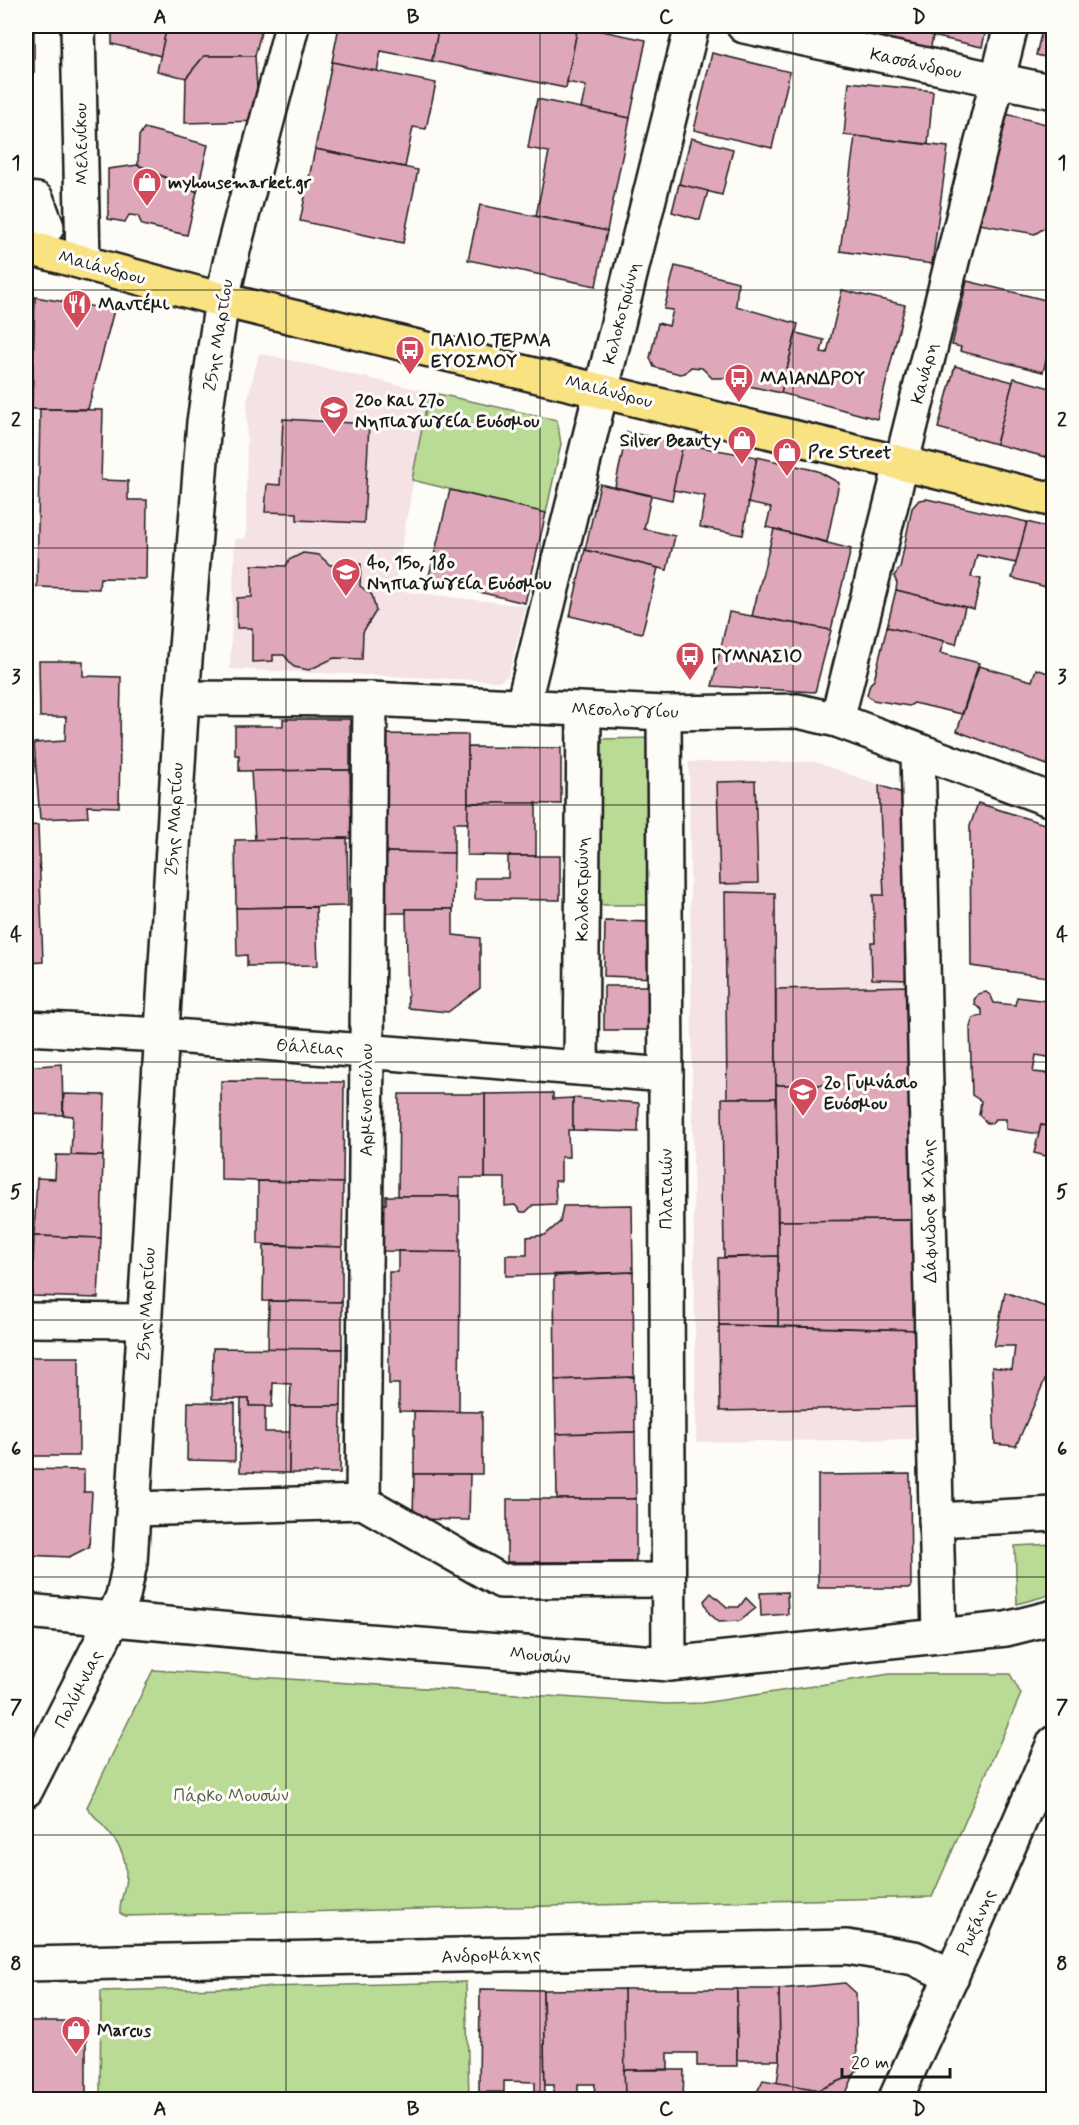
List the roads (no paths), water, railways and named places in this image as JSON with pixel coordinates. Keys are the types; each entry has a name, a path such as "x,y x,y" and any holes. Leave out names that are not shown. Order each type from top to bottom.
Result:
{"main road":[{"name":"Μαιάνδρου","path":"36,237 83,262 222,300 602,389 1053,500"}],"street":[{"name":"Μελενίκου","path":"78,26 83,262"},
{"name":"25ης Μαρτίου","path":"113,1619 128,1578 135,1509 182,698 204,422 222,300 292,26"},
{"name":"Κολοκοτρώνη","path":"523,705 692,26"},
{"name":"Κασσάνδρου","path":"744,26 1053,92"},
{"name":"Κανάρη","path":"837,720 1011,26"},
{"path":"26,199 37,200 36,237"},
{"name":"Μεσολογγίου","path":"182,698 370,699 664,713 798,711 837,720 1053,801"},
{"name":"Αρμενοπούλου","path":"363,1502 370,699"},
{"name":"Κολοκοτρώνη","path":"580,1068 584,710"},
{"name":"Πλαταιών","path":"664,713 669,1664"},
{"name":"Δάφνιδος & Χλόης","path":"918,751 939,1635"},
{"name":"Θάλειας","path":"26,1028 162,1035 666,1075"},
{"path":"26,1320 145,1321"},
{"path":"135,1509 363,1502 501,1581 667,1580"},
{"path":"936,1520 1053,1514"},
{"name":"Μουσών","path":"26,1611 669,1664 1006,1629 1053,1617"},
{"name":"Πολύμνιας","path":"26,1790 113,1619"},
{"name":"Ρωξάνης","path":"895,2100 952,1976 1053,1743"},
{"name":"Ανδρομάχης","path":"26,1964 847,1947 914,1958 952,1976"}],"place":[{"name":"myhousemarket.gr","path":"147,208"},
{"name":"Μαντέμι","path":"77,330"},
{"name":"ΠΑΛΙΟ ΤΕΡΜΑ ΕΥΟΣΜΟΥ","path":"410,376"},
{"name":"ΜΑΙΑΝΔΡΟΥ","path":"739,404"},
{"name":"20ο και 27ο Νηπιαγωγεία Ευόσμου","path":"334,436"},
{"name":"Silver Beauty","path":"742,466"},
{"name":"Pre Street","path":"787,478"},
{"name":"4ο, 15ο, 18ο Νηπιαγωγεία Ευόσμου","path":"346,598"},
{"name":"ΓΥΜΝΑΣΙΟ","path":"690,682"},
{"name":"2ο Γυμνάσιο Ευόσμου","path":"803,1118"},
{"name":"Marcus","path":"76,2056"}],"park label":[{"name":"Πάρκο Μουσών","path":"231,1795"}]}
